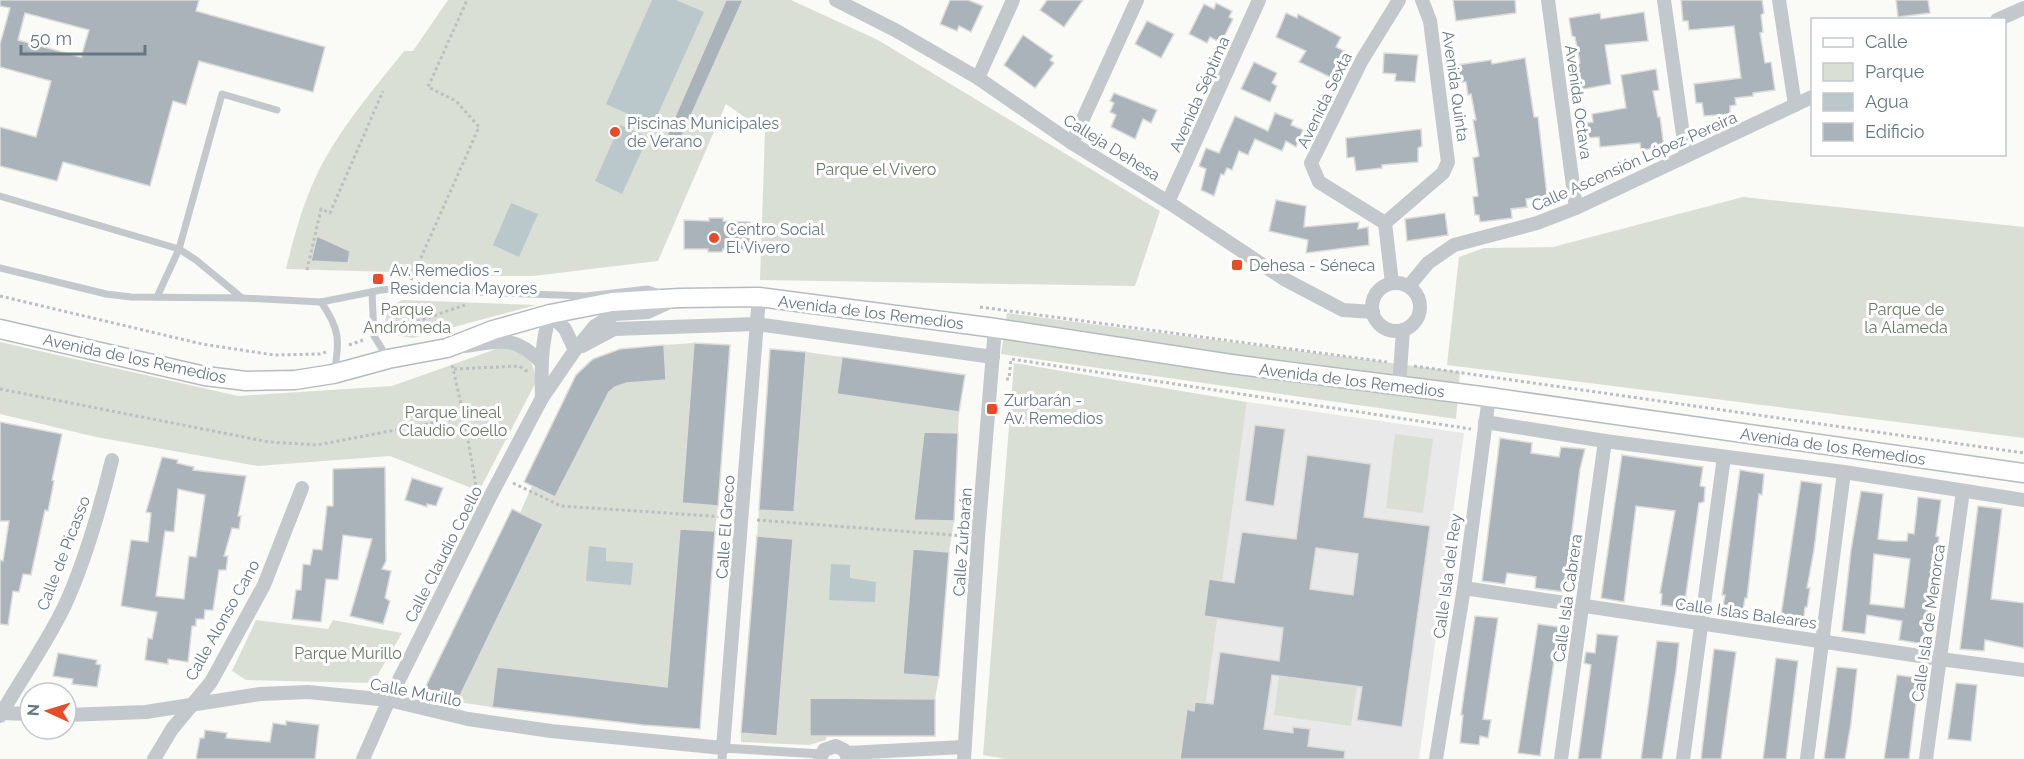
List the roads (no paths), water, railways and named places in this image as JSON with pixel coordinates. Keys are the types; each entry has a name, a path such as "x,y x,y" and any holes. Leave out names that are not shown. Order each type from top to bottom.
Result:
{"main road":[{"name":"Avenida de los Remedios","path":"0,329 205,376 246,381 295,380 333,374 388,359 447,348 493,330 550,314 612,302 759,297 995,328 1231,364 1489,397 2024,473"}],"street":[{"name":"Calleja Dehesa","path":"836,0 905,35 978,78 1072,143 1168,202 1284,279 1343,310 1373,312"},
{"path":"978,78 1013,0"},
{"path":"1072,143 1137,0"},
{"name":"Avenida Séptima","path":"1168,202 1259,0"},
{"name":"Avenida Sexta","path":"1385,223 1319,182 1311,163 1362,60 1399,0"},
{"name":"Avenida Quinta","path":"1385,223 1443,173 1448,162 1430,21 1422,0"},
{"name":"Avenida Octava","path":"1548,0 1576,208"},
{"path":"1664,0 1686,156"},
{"path":"1779,0 1795,105"},
{"path":"2001,18 2024,8"},
{"name":"Calle Ascensión López Pereira","path":"1409,286 1428,263 1454,245 1537,223 1576,208 1811,97"},
{"path":"1385,223 1392,283"},
{"path":"1392,283 1409,286 1417,294 1420,305 1419,316 1413,325 1403,330 1390,330 1379,324 1373,312 1373,303 1377,294 1392,283"},
{"name":"Calle El Greco","path":"723,753 759,297"},
{"name":"Avenida de los Remedios","path":"542,398 575,350 595,326 615,314 648,312 679,298"},
{"path":"542,398 543,339 550,314 565,329 575,350"},
{"name":"Avenida de los Remedios","path":"575,350 614,328 757,324 993,357"},
{"name":"Calle Zurbarán","path":"964,753 977,548 995,328"},
{"path":"1399,386 1403,330"},
{"name":"Avenida de los Remedios","path":"447,348 513,342 528,348 541,362"},
{"name":"Calle Isla del Rey","path":"1436,759 1464,588 1489,397"},
{"name":"Calle Claudio Coello","path":"363,759 389,700 542,398"},
{"name":"Avenida de los Remedios","path":"1485,427 1844,472 2024,500"},
{"name":"Calle Isla Cabrera","path":"1561,759 1605,441"},
{"path":"1683,759 1724,457"},
{"name":"Calle de Picasso","path":"1,714 65,604 98,517 112,460"},
{"path":"1807,759 1844,472"},
{"name":"Calle Alonso Cano","path":"154,759 172,729 211,681 264,585 302,488"},
{"name":"Calle Isla de Menorca","path":"1926,759 1963,491"},
{"name":"Calle Islas Baleares","path":"1464,588 2024,670"},
{"name":"Calle Murillo","path":"78,714 146,712 260,694 308,693 389,700 468,719 723,753"},
{"path":"1,714 18,714"},
{"path":"723,753 820,757 827,748 836,746 848,756 964,753"}],"lane":[{"path":"157,297 179,249 222,94 277,110"},
{"path":"0,196 179,249 242,297"},
{"path":"0,267 106,294 131,297 242,297 321,302 372,292 407,289 586,296 648,289 679,298"},
{"path":"372,292 374,336 388,359"},
{"path":"321,302 334,321 338,348 333,374"}],"water":[{"path":"652,0 676,0 704,12 653,125 606,104"},
{"path":"620,125 648,137 622,194 595,181"},
{"path":"511,203 538,214 519,257 493,245"},
{"path":"589,546 606,548 606,561 633,563 631,585 586,581"},
{"path":"831,564 850,565 850,578 876,582 875,602 829,600"}],"place":[{"name":"Piscinas Municipales de Verano","path":"615,132"},
{"name":"Centro Social El Vivero","path":"714,238"},
{"name":"Dehesa - Séneca","path":"1237,265"},
{"name":"Av. Remedios - Residencia Mayores","path":"378,279"},
{"name":"Zurbarán - Av. Remedios","path":"992,409"}],"park label":[{"name":"Parque el Vivero","path":"876,169"},
{"name":"Parque Andrómeda","path":"407,318"},
{"name":"Parque de la Alameda","path":"1906,318"},
{"name":"Parque lineal Claudio Coello","path":"453,421"},
{"name":"Parque Murillo","path":"348,653"}]}
